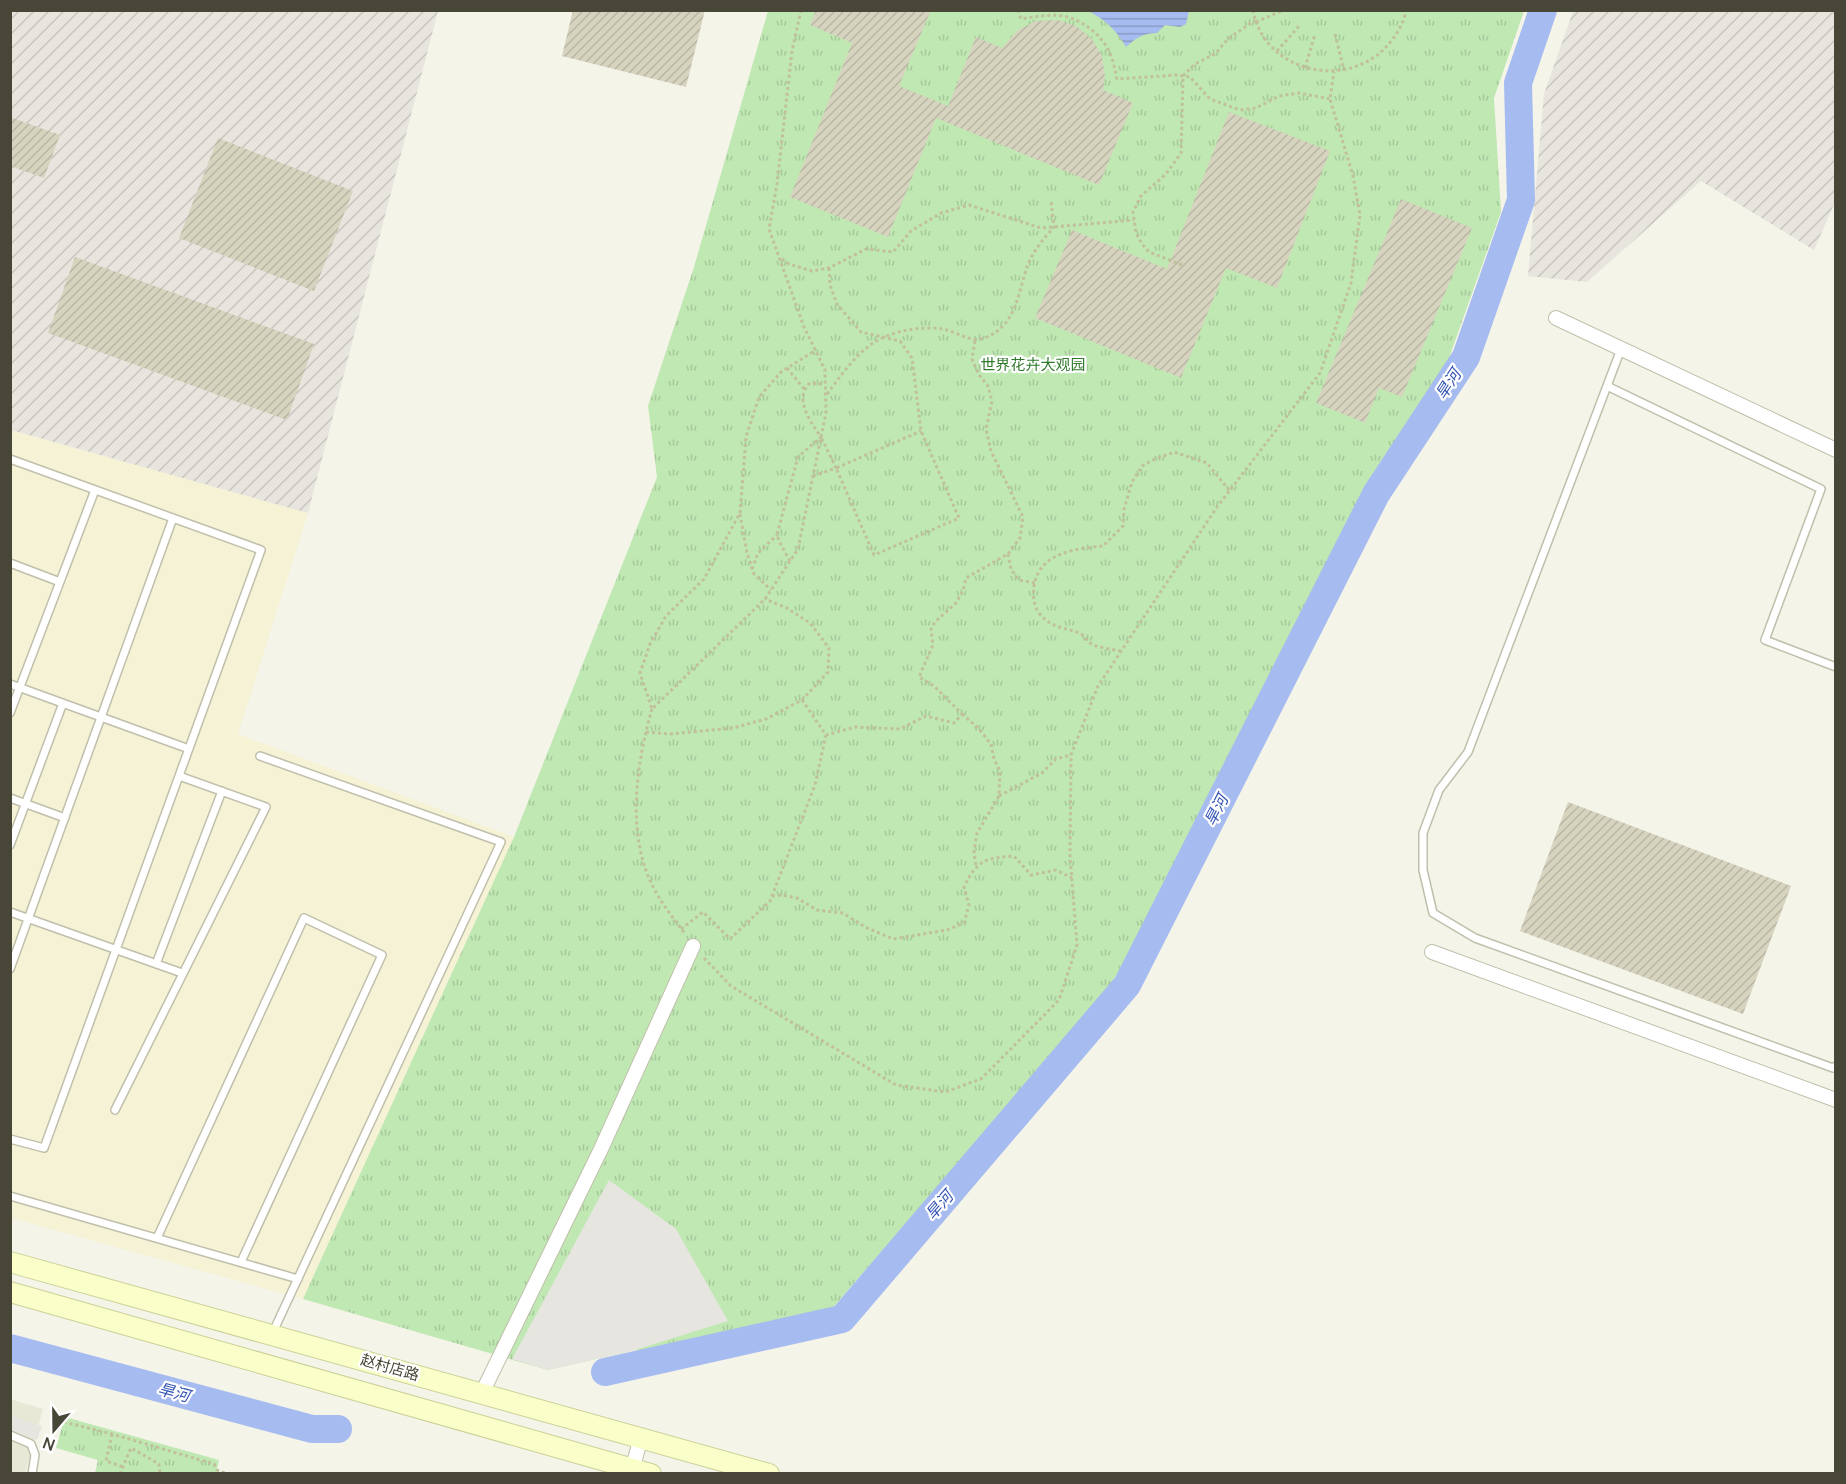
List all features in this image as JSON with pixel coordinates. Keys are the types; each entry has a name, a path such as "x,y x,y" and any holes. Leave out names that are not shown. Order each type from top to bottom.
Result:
{"main road":[{"name":"赵村店路","path":"10,1262 769,1473"},
{"name":"赵村店路","path":"10,1292 638,1472"}],"street":[{"path":"1556,318 1836,450"},
{"path":"482,1393 601,1149 693,946"},
{"path":"1431,952 1836,1100"},
{"path":"638,1472 641,1437"}],"lane":[{"path":"1621,349 1468,752 1439,790 1423,833 1423,870 1433,914 1475,938 1833,1068 1836,1066"},
{"path":"1607,386 1821,489 1765,640 1836,667"},
{"path":"10,459 261,550 44,1148 10,1138"},
{"path":"10,713 95,490"},
{"path":"10,969 173,518"},
{"path":"10,564 60,582"},
{"path":"10,684 189,748"},
{"path":"10,845 63,703"},
{"path":"260,756 501,842 272,1335"},
{"path":"115,1110 266,807 179,776"},
{"path":"156,964 222,791"},
{"path":"10,798 65,818"},
{"path":"10,912 182,973"},
{"path":"158,1238 304,918 382,956 241,1262"},
{"path":"10,1196 298,1279"},
{"path":"10,1435 31,1444 35,1455 32,1473"}],"path":[{"path":"801,10 792,51 777,183 769,229 804,327 825,370 826,413 798,549 765,599 652,709 637,777 639,846 655,891 693,946 731,986 896,1085 945,1092 981,1079 1059,1000 1077,945 1070,856 1071,755 1098,686 1229,490 1320,372 1351,283 1359,215 1353,176 1330,99 1334,72"},
{"path":"1018,10 1021,19 1070,16 1079,21 1101,38 1111,55 1117,79 1190,77 1209,99 1240,110 1256,108 1279,96 1299,93 1330,99"},
{"path":"1253,10 1256,21 1269,43 1287,60 1305,68 1334,72 1358,67 1379,55 1395,37 1406,10"},
{"path":"1182,265 1149,252 1136,233 1133,212 1141,196 1166,174 1181,153 1183,76 1195,64 1215,54 1228,39 1256,21 1284,10"},
{"path":"1277,51 1300,25"},
{"path":"1305,68 1315,34"},
{"path":"1335,34 1344,70"},
{"path":"825,396 853,360 871,344 921,327 944,329 975,340 987,337 1007,323 1019,298 1029,263 1054,226 1051,200"},
{"path":"780,258 789,264 812,271 829,268 866,249 893,252 911,231 941,213 969,205 1041,228 1134,220"},
{"path":"825,384 810,383 805,390 803,396 807,418 821,437 874,555 959,518 921,431 912,358 900,341 861,332 837,304 830,285 829,268"},
{"path":"975,340 972,359 979,375 988,386 992,401 986,429 991,451 1023,517 1020,538 1008,554 966,578 963,591 955,604 935,622 931,629 933,645 919,677 934,686 979,729 991,744 994,759 1000,771 999,796 977,833 974,851 976,867"},
{"path":"771,590 754,574 747,553 740,513 746,437 759,397 786,368 816,350"},
{"path":"786,368 805,390"},
{"path":"813,476 921,431"},
{"path":"752,569 758,553 777,535 798,457 821,437"},
{"path":"1121,651 1090,644 1083,635 1058,628 1040,613 1033,600 1035,583 1041,568 1055,555 1072,549 1103,546 1123,526 1124,509 1132,482 1143,466 1153,460 1174,452 1207,463 1229,490"},
{"path":"652,709 640,673 650,644 666,616 704,579 740,513"},
{"path":"777,535 790,561"},
{"path":"1008,554 1011,569 1019,580 1035,583"},
{"path":"646,732 670,734 733,728 766,719 802,700 828,672 829,648 810,623 787,608 765,599"},
{"path":"681,929 703,912 730,939 770,901 815,785 826,735 802,700"},
{"path":"826,735 855,728 900,729 926,716 954,723 963,714"},
{"path":"999,796 1042,773 1056,759 1071,755"},
{"path":"772,896 797,898 817,910 843,913 865,927 893,939 947,930 964,923 969,905 964,887 972,870 990,858 1014,856 1031,875 1056,870 1072,878"},
{"path":"52,1419 214,1464 217,1470 227,1473"},
{"path":"112,1434 106,1461 123,1467"},
{"path":"120,1473 130,1448 159,1464 160,1473"}],"shaded area":[{"path":"10,11 438,11 308,513 11,430"},
{"path":"1573,11 1835,11 1835,202 1814,250 1701,181 1587,282 1528,276 1544,94"},
{"path":"10,430 308,513 238,734 514,837 303,1299 11,1218"},
{"path":"609,1180 676,1229 728,1321 635,1350 548,1370 512,1359"},
{"path":"10,1399 43,1409 25,1473 11,1473"},
{"path":"10,1415 42,1426 37,1440 11,1430"}],"green space":[{"name":"世界花卉大观园","path":"768,11 1524,11 1494,98 1501,212 1449,358 1358,500 1164,910 1100,998 831,1310 693,1366 635,1350 548,1370 303,1299 514,837 657,477 648,406 694,267"},
{"path":"65,1417 219,1460 216,1473 95,1473 98,1460 56,1448"}],"water":[{"path":"1088,11 1189,11 1186,24 1180,27 1165,25 1157,33 1140,37 1126,47 1110,26"}],"building":[{"path":"573,10 705,10 686,87 562,56"},
{"path":"816,10 931,10 899,86 948,106 976,37 1002,48 1018,30 1036,21 1057,20 1076,26 1092,39 1102,56 1105,77 1103,90 1133,103 1099,185 936,118 888,237 790,197 852,43 810,25"},
{"path":"1229,112 1330,151 1277,288 1226,268 1181,378 1035,318 1072,230 1167,269"},
{"path":"10,117 60,135 44,178 10,166"},
{"path":"218,138 353,191 314,291 179,238"},
{"path":"1401,199 1472,228 1402,397 1379,388 1365,423 1316,403"},
{"path":"75,257 314,344 287,420 48,333"},
{"path":"1568,802 1791,886 1743,1014 1520,931"}],"waterway":[{"name":"旱河","path":"605,1372 842,1319 1127,985 1376,494 1466,357 1521,200 1518,83 1543,10"},
{"name":"旱河","path":"10,1348 312,1429 338,1429"}]}
